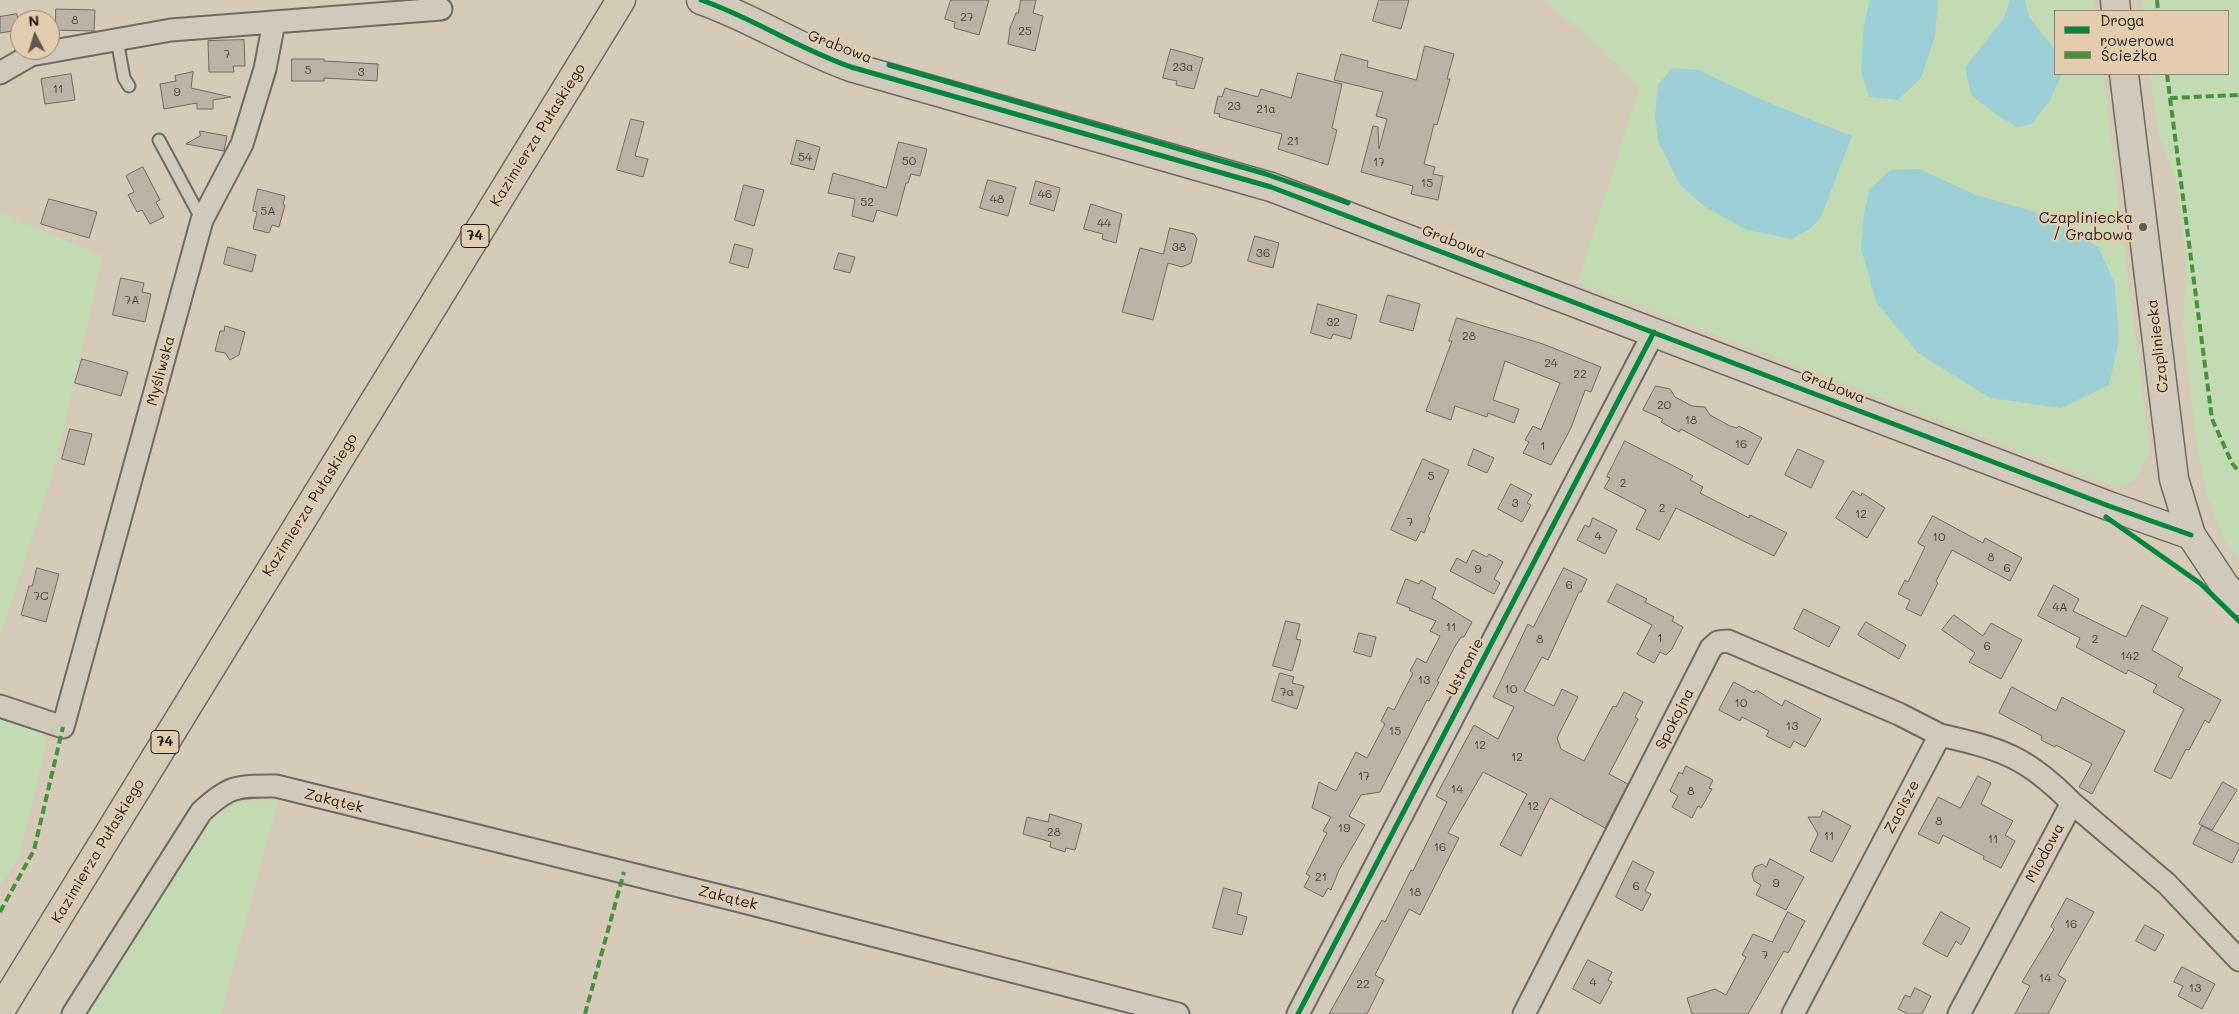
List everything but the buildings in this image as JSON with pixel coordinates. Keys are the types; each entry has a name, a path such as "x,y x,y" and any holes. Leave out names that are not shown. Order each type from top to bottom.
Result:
{"main road":[{"name":"Kazimierza Pułaskiego","path":"0,1011 621,0"}],"street":[{"name":"Grabowa","path":"701,0 832,60 1271,187 2109,506 2191,534"},
{"path":"0,73 31,55 170,30 442,9"},
{"name":"Myśliwska","path":"0,706 63,727 202,220 242,144 265,69 274,22"},
{"name":"Czapliniecka","path":"2124,75 2171,460 2178,492 2191,534 2225,586 2239,601"},
{"name":"Ustronie","path":"1298,1014 1654,332"},
{"name":"Spokojna","path":"1524,1014 1711,648 1718,642 1728,641 1899,714 1940,735"},
{"path":"1940,735 1993,748 2021,760 2051,782 2072,803"},
{"name":"Zacisze","path":"1793,1014 1940,735"},
{"name":"Zakątek","path":"73,1014 200,812 229,790 252,786 276,786 740,901 1178,1014"},
{"name":"Miodowa","path":"1959,1014 2072,803 2167,884 2239,960"}],"lane":[{"path":"117,40 124,78 129,86"},
{"path":"159,140 202,220"}],"green space":[{"path":"1545,0 2093,0 2095,10 2054,10 2054,75 2103,75 2150,453 2134,481 2115,487 1578,282 1640,85"},
{"path":"2141,0 2239,0 2239,557 2226,543 2207,496 2197,446 2183,328 2186,264 2176,180 2158,132 2150,75 2229,75 2229,10 2142,10"},
{"path":"0,213 103,256 55,466 0,638"},
{"path":"0,718 41,730 47,740 20,855 0,887"},
{"path":"278,801 221,1014 89,1014 209,820 238,802"}],"water":[{"path":"1870,0 1938,0 1935,36 1921,78 1898,100 1869,97 1861,71 1864,24"},
{"path":"2010,0 2025,0 2029,17 2054,49 2054,75 2062,75 2050,100 2032,124 2017,127 1994,113 1971,95 1965,68 2004,18"},
{"path":"1672,68 1698,70 1767,102 1852,136 1821,217 1810,229 1792,239 1747,230 1705,207 1680,185 1659,144 1655,117 1658,85"},
{"path":"1919,169 1976,195 2046,215 2098,247 2115,284 2119,341 2109,385 2061,408 1990,398 1918,353 1876,302 1861,248 1864,214 1869,190 1890,170"}],"marked path":[{"path":"2157,0 2158,10"},
{"path":"2167,75 2170,98 2239,95"},
{"path":"2170,98 2212,419 2232,463 2239,472"},
{"path":"0,912 34,850 63,727"},
{"path":"585,1014 624,872"}],"cycle path":[{"path":"701,0 851,67 1271,187 2109,506 2191,535"},
{"path":"889,65 1266,174 1348,203"},
{"path":"1298,1014 1654,332"},
{"path":"2106,517 2201,584 2239,621"}],"place":[{"name":"Czapliniecka / Grabowa","path":"2143,227"}]}
